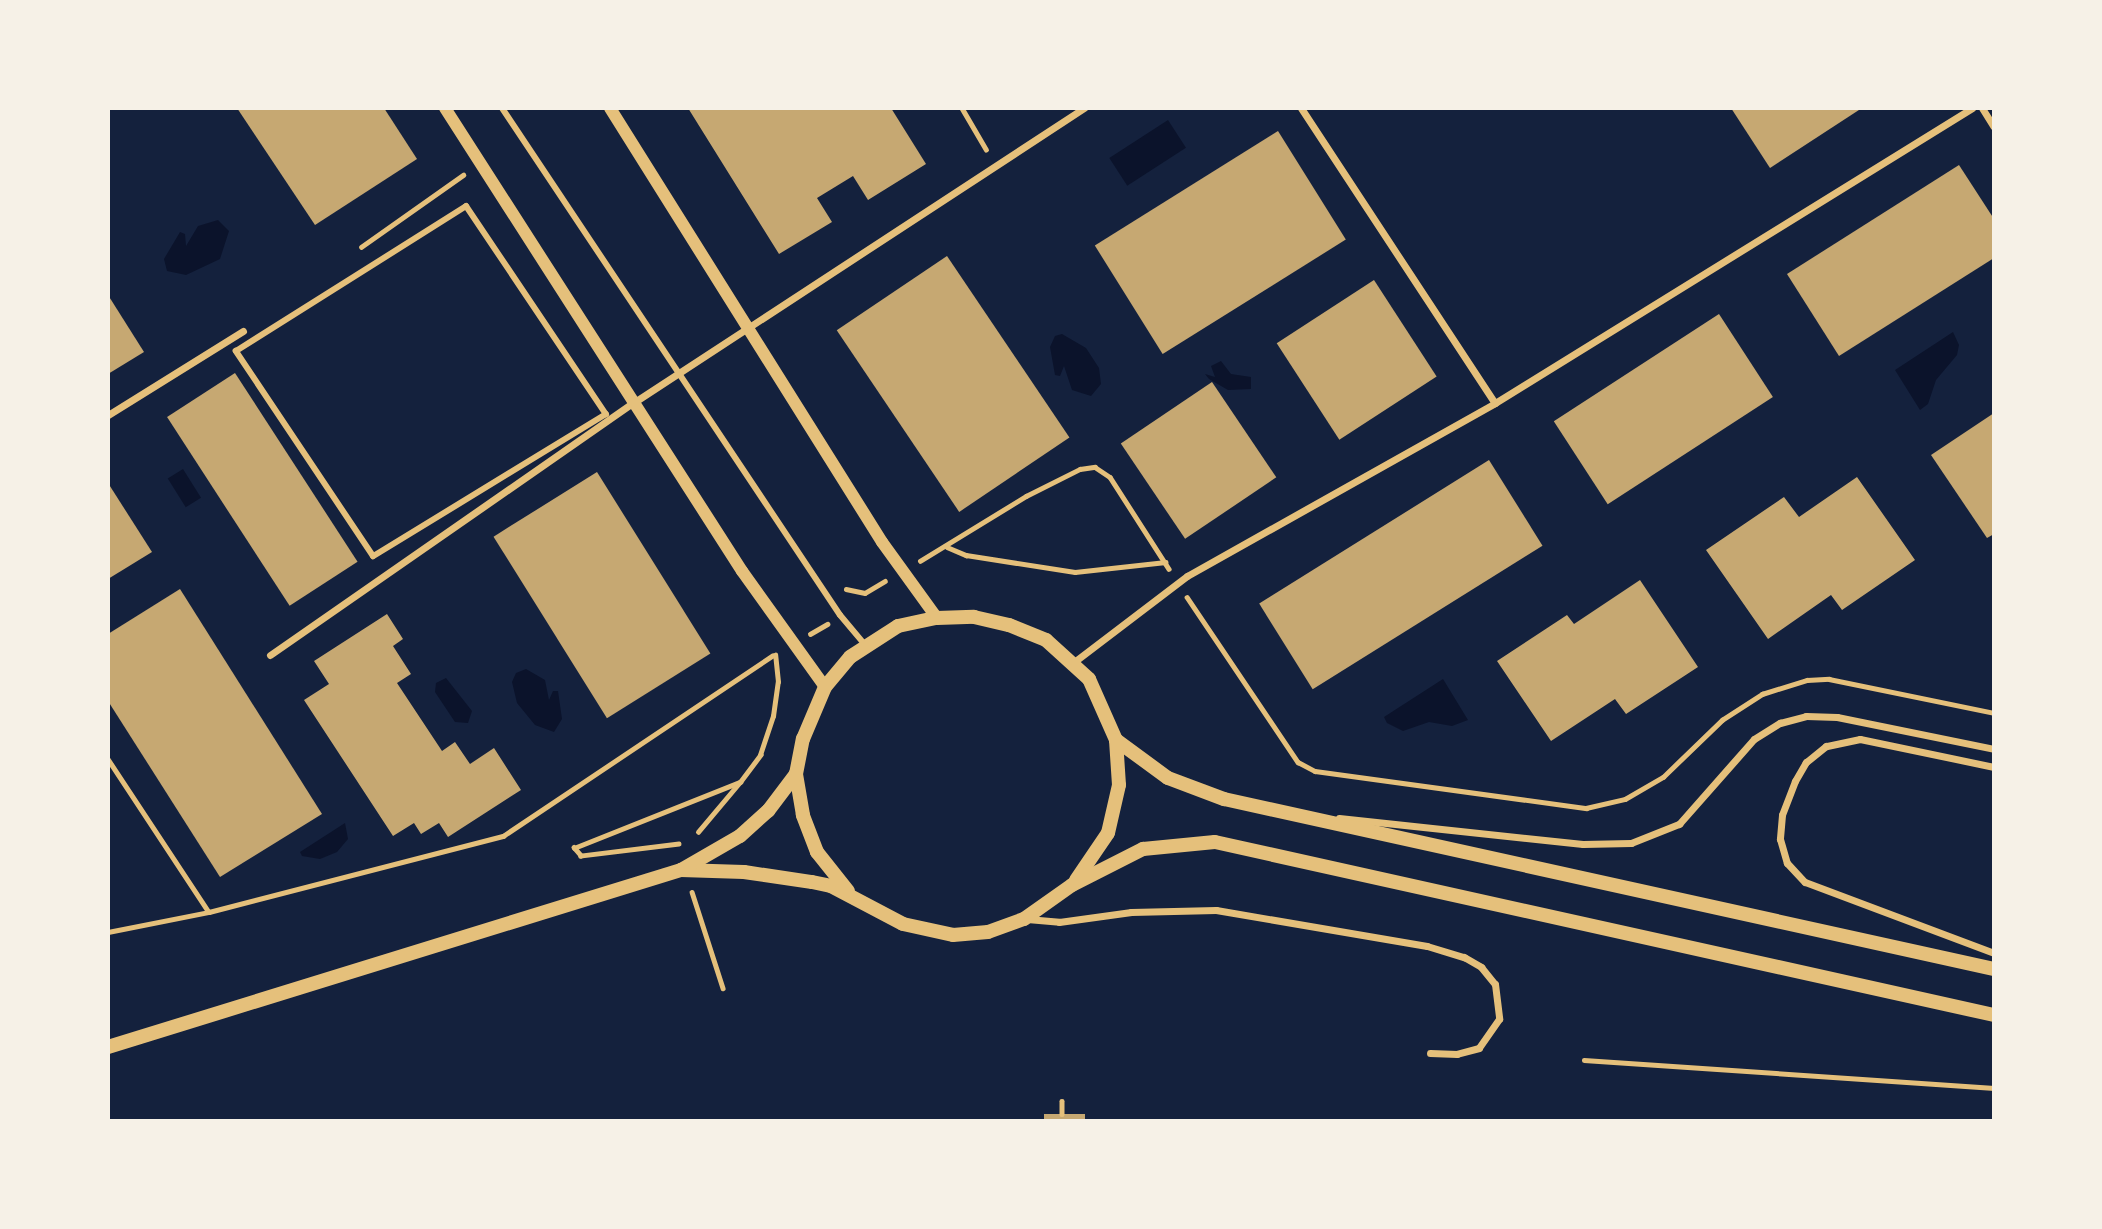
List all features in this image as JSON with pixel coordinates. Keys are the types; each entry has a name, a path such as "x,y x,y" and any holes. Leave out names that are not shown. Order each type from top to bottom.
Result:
{"main road":[{"path":"854,897 826,865 809,834 796,774 803,739 825,687 865,645 898,626 937,618 974,617 1009,625 1046,640 1089,679 1116,740 1116,808 1096,854 1072,885"},
{"path":"1116,740 1145,765 1189,788 1290,813 1993,968"},
{"path":"108,1047 681,870 740,836 768,811 796,774"},
{"path":"681,870 800,879 854,897 903,924 942,933 988,932 1024,919 1072,885 1143,849 1215,842 1993,1015"}],"street":[{"path":"445,108 742,571 825,687"},
{"path":"502,108 840,615 865,645"},
{"path":"610,108 902,571 937,618"},
{"path":"270,655 633,403 1084,108"},
{"path":"1301,108 1495,404"},
{"path":"1073,662 1178,583 1495,404 1972,108"},
{"path":"1982,108 1993,127"},
{"path":"466,206 606,414 373,556 236,351 466,206"},
{"path":"108,415 243,331"},
{"path":"1290,813 1583,844 1630,843 1679,824 1754,739 1780,723 1806,716 1837,718 1993,749"},
{"path":"1993,767 1860,739 1826,746 1806,762 1795,781 1782,815 1780,839 1787,863 1805,881 1993,953"},
{"path":"1024,919 1059,922 1131,912 1216,910 1413,944 1464,957 1481,967 1494,984 1499,1019 1479,1048 1457,1054 1430,1053"}],"path":[{"path":"962,108 996,165"},
{"path":"886,580 946,547 1026,496 1080,469 1095,467 1110,477 1297,762 1315,771 1586,808 1625,799 1663,777 1722,720 1762,694 1807,680 1829,679 1993,713"},
{"path":"946,547 966,555 1075,572 1165,562"},
{"path":"108,932 209,912 503,836 772,656 829,623"},
{"path":"696,835 760,755 773,716 778,682 772,656"},
{"path":"108,759 209,912"},
{"path":"686,840 580,856 574,848 740,782"},
{"path":"691,888 723,988"},
{"path":"1584,1060 1993,1088"},
{"path":"1062,1101 1062,1115"}],"water":[{"path":"1168,120 1186,148 1127,186 1109,158"},
{"path":"218,220 229,231 220,259 186,275 167,271 164,259 180,232 185,234 186,246 198,226"},
{"path":"1953,332 1959,345 1957,355 1936,380 1928,404 1920,410 1895,370"},
{"path":"1062,334 1086,348 1099,368 1101,384 1091,396 1072,390 1064,366 1060,376 1055,375 1050,347 1055,336"},
{"path":"1221,361 1231,374 1251,377 1251,389 1228,390 1209,379 1205,374 1215,377 1211,366"},
{"path":"183,469 201,498 186,507 168,479"},
{"path":"526,669 545,680 549,700 553,691 558,691 562,719 554,732 535,725 517,703 512,682 516,673"},
{"path":"446,678 472,711 468,723 455,722 435,692 436,683"},
{"path":"1443,679 1468,720 1452,726 1429,722 1403,731 1387,723 1384,717"},
{"path":"345,823 348,839 337,852 320,859 302,856 300,852"}],"building":[{"path":"237,108 384,108 417,159 315,225"},
{"path":"688,108 891,108 926,164 868,200 853,176 817,198 832,222 779,254"},
{"path":"1731,108 1862,108 1770,168"},
{"path":"1278,131 1346,240 1163,354 1095,245"},
{"path":"1959,165 1994,219 1994,258 1839,356 1787,274"},
{"path":"947,256 1069,438 959,512 837,330"},
{"path":"1374,280 1437,376 1339,440 1277,343"},
{"path":"108,295 144,352 108,374"},
{"path":"1719,314 1773,397 1608,504 1554,421"},
{"path":"235,373 358,562 290,606 167,417"},
{"path":"1212,382 1276,477 1185,539 1121,444"},
{"path":"1994,413 1994,534 1987,538 1931,455"},
{"path":"1489,460 1543,546 1313,689 1259,604"},
{"path":"597,472 710,653 607,718 494,537"},
{"path":"1857,477 1915,560 1842,610 1831,595 1768,639 1706,550 1784,497 1799,517"},
{"path":"108,483 152,552 108,579"},
{"path":"1640,580 1698,667 1626,714 1615,699 1551,741 1497,661 1567,615 1574,624"},
{"path":"180,589 322,814 220,877 108,701 108,634"},
{"path":"387,614 403,639 393,646 411,674 397,683 442,751 455,742 470,764 494,748 521,790 448,837 439,823 421,834 414,823 393,836 304,700 329,684 314,661"},
{"path":"1044,1114 1085,1114 1085,1120 1044,1120"}]}
